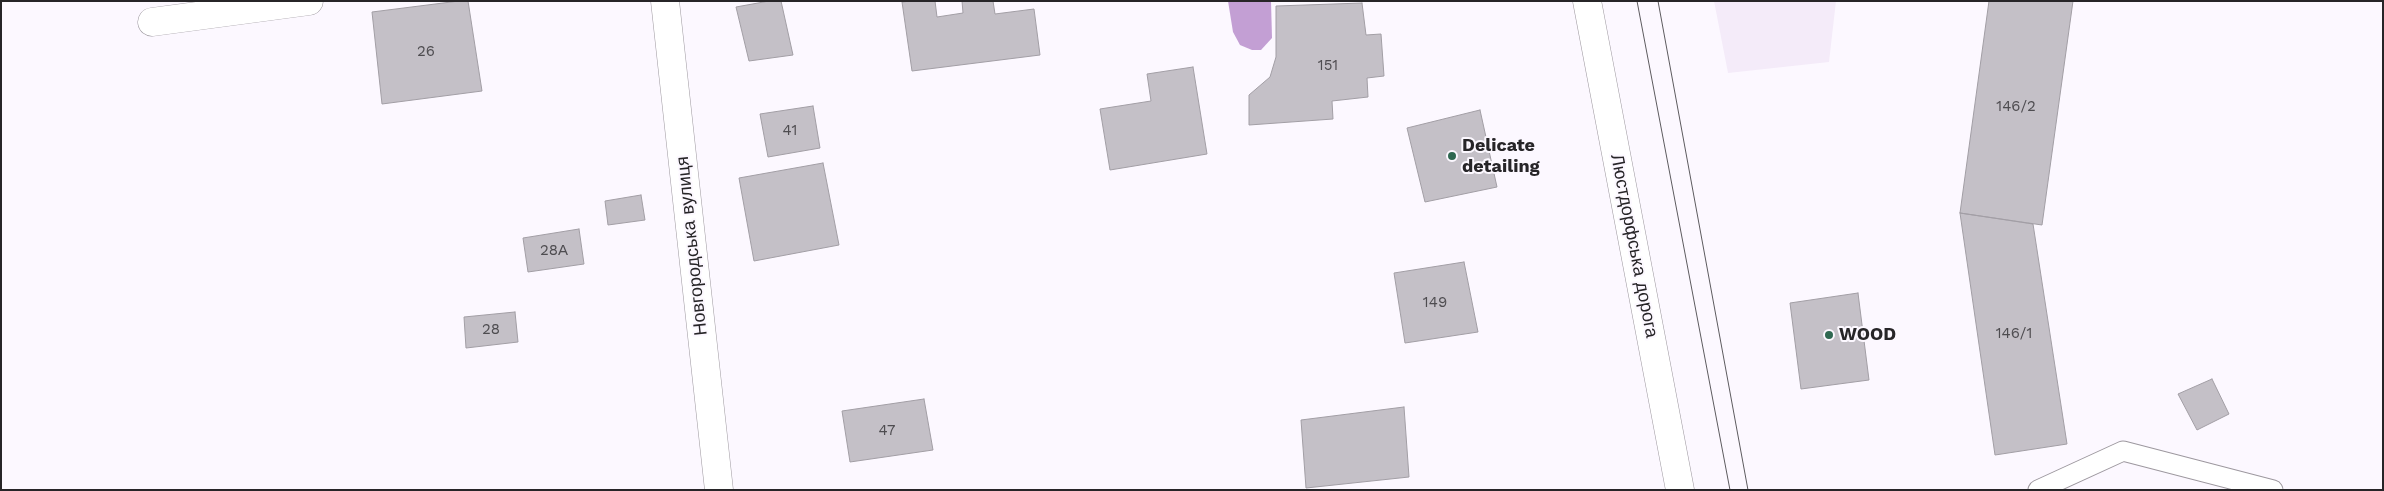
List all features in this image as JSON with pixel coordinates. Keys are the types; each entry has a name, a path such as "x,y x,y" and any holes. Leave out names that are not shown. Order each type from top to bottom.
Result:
{"street":[{"path":"152,22 309,1"},
{"name":"Новгородська вулиця","path":"665,1 719,490"},
{"name":"Люстдорфська дорога","path":"1587,1 1680,490"}],"lane":[{"path":"2038,490 2124,451 2272,490"}],"shaded area":[{"path":"1228,1 1271,1 1272,38 1261,50 1252,50 1240,45 1233,32"},
{"path":"1714,1 1836,1 1829,62 1728,73"}],"building":[{"path":"468,1 482,91 382,104 372,12"},
{"path":"769,1 781,1 793,55 749,61 736,7"},
{"path":"935,1 937,17 963,13 962,1 993,1 995,14 1034,9 1040,55 912,71 902,2"},
{"path":"1989,1 2073,1 2042,225 1960,213"},
{"path":"1362,3 1366,35 1381,34 1384,76 1367,78 1368,97 1332,101 1333,119 1249,125 1249,95 1270,77 1276,57 1276,6"},
{"path":"1193,67 1207,154 1110,170 1100,109 1151,101 1147,74"},
{"path":"813,106 820,148 768,157 760,114"},
{"name":"Delicate detailing","path":"1480,110 1497,187 1425,202 1407,128"},
{"path":"823,163 839,245 754,261 739,178"},
{"path":"641,195 645,220 608,225 605,201"},
{"path":"1960,213 2033,224 2067,444 1995,455"},
{"path":"579,229 584,264 528,272 523,238"},
{"path":"1464,262 1478,332 1405,343 1394,273"},
{"name":"WOOD","path":"1858,293 1869,380 1801,389 1790,303"},
{"path":"515,312 518,342 466,348 464,317"},
{"path":"2212,379 2229,414 2197,430 2178,394"},
{"path":"924,399 933,450 850,462 842,411"},
{"path":"1404,407 1409,477 1306,488 1301,420"}],"tram line":[{"path":"1637,1 1730,490"},
{"path":"1658,1 1748,490"}],"place":[{"name":"Delicate detailing","path":"1452,156"},
{"name":"WOOD","path":"1829,335"}]}
